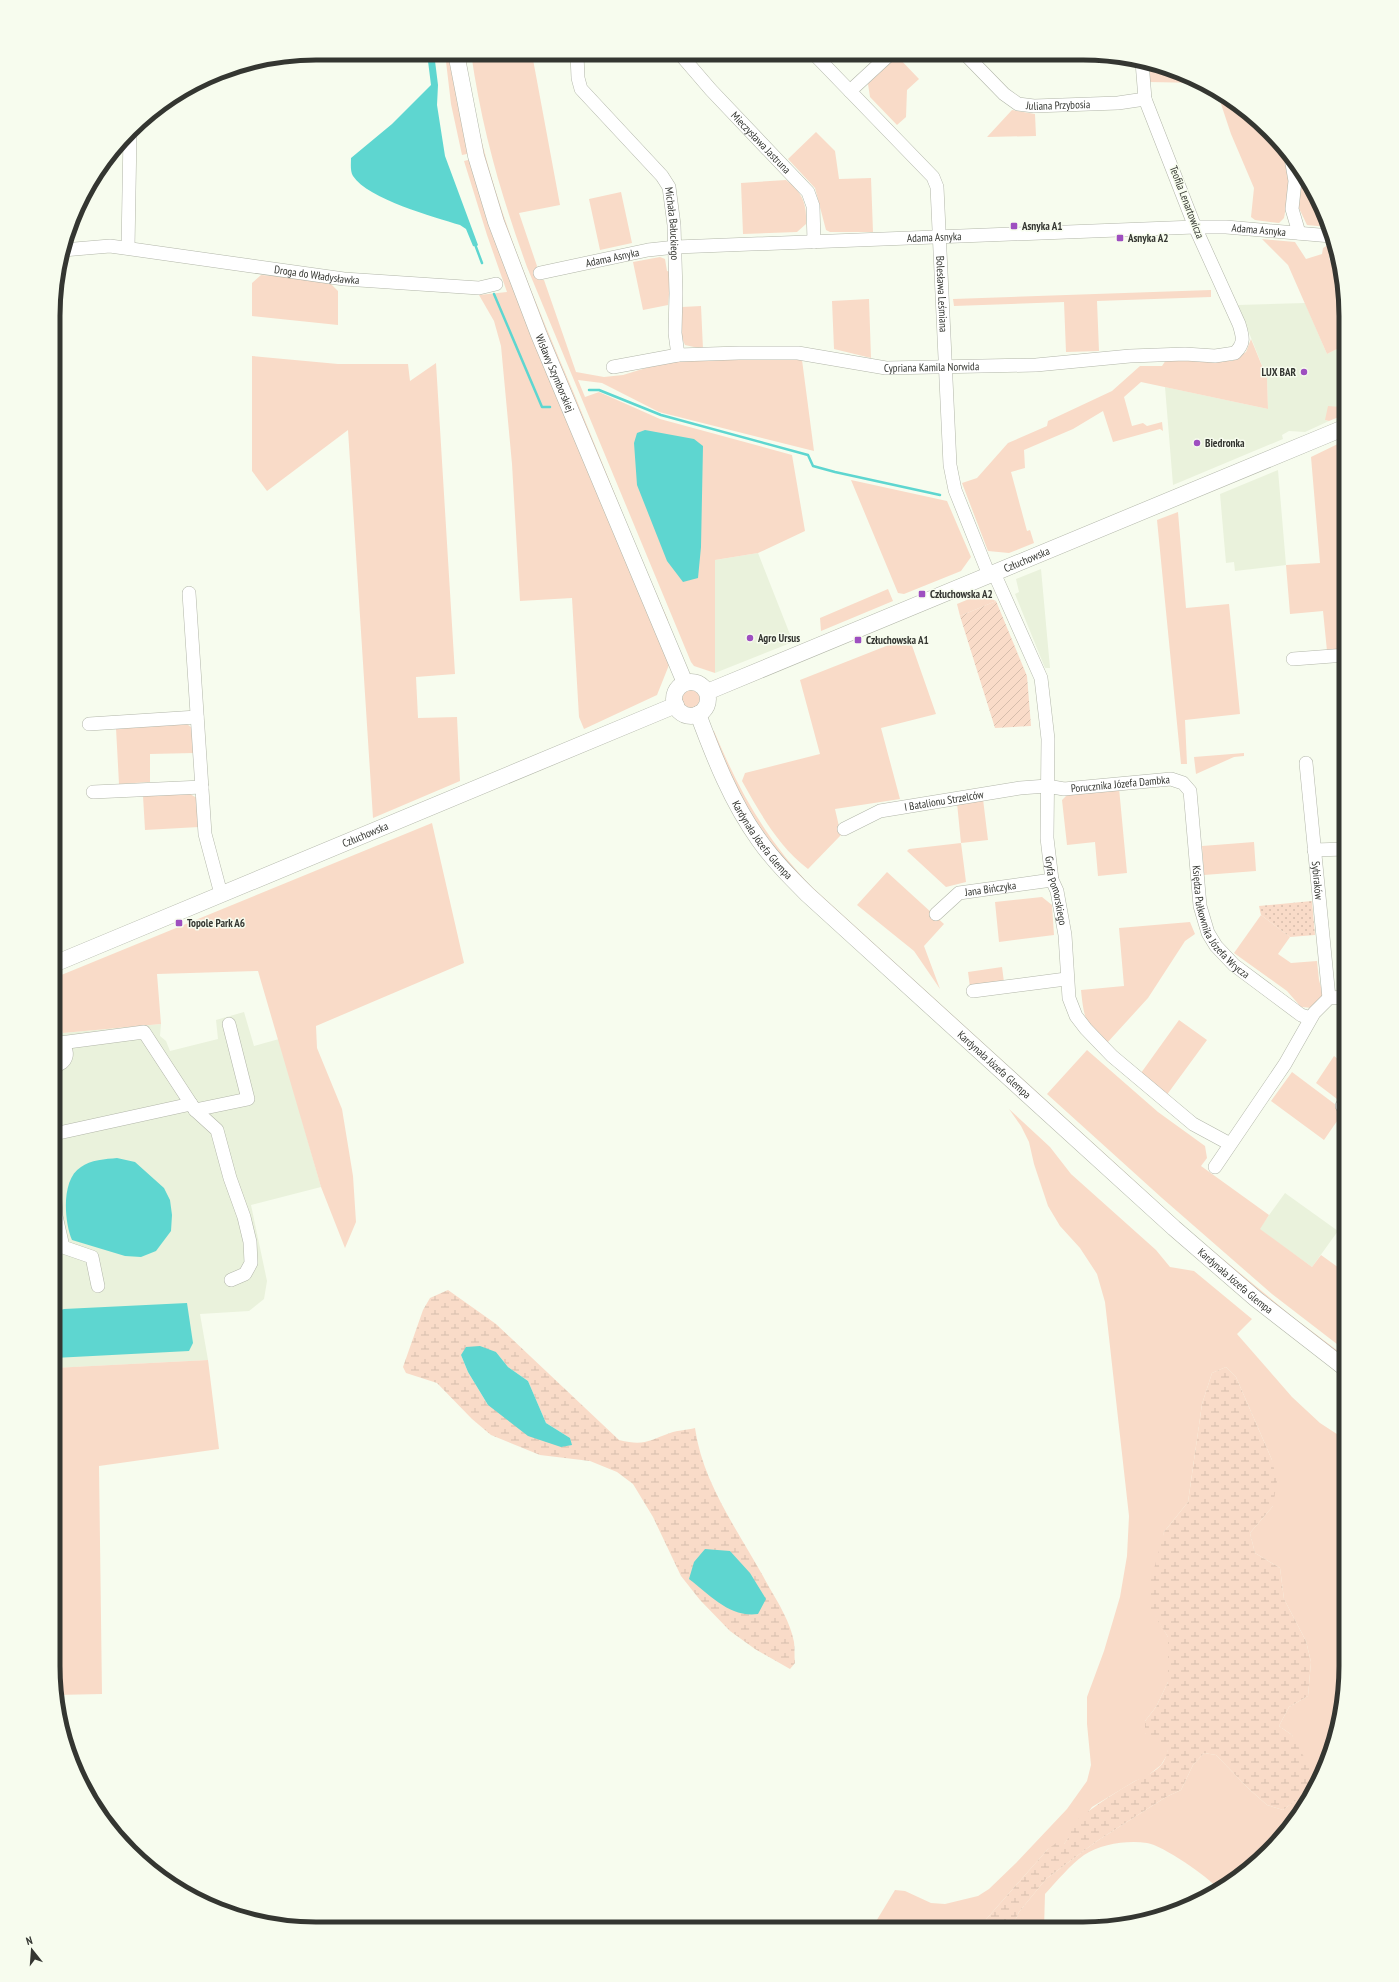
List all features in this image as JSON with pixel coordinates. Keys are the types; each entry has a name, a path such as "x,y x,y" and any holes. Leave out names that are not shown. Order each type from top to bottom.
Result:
{"main road":[{"name":"Wisławy Szymborskiej","path":"457,60 476,156 496,222 539,335 685,683"},
{"name":"Człuchowska","path":"706,692 1339,430"},
{"path":"685,683 696,683 706,692 706,706 698,714 684,714 676,705 675,693 679,687 685,683"},
{"name":"Człuchowska","path":"60,961 676,705"},
{"name":"Kardynała Józefa Glempa","path":"698,714 725,779 746,819 758,839 782,869 807,894 1174,1228 1256,1299 1339,1364"}],"street":[{"name":"Michała Bałuckiego","path":"577,60 578,78 581,89 662,176 669,187 676,247 675,333 678,355"},
{"name":"Mieczysława Jastruna","path":"685,60 711,90 808,192 813,206 814,242"},
{"name":"Bolesława Leśmiana","path":"820,60 933,177 938,198 950,465 955,490 991,574"},
{"path":"850,91 884,60"},
{"name":"Juliana Przybosia","path":"971,60 1004,94 1018,104 1034,106 1110,104 1145,99"},
{"name":"Teofila Lenartowicza","path":"1142,67 1145,99 1195,227 1239,324 1244,339"},
{"path":"130,140 133,249"},
{"path":"1293,170 1295,181 1292,209 1299,233"},
{"name":"Adama Asnyka","path":"540,273 648,250 676,247 1195,227 1325,235"},
{"name":"Droga do Władysławka","path":"69,249 110,246 344,280 480,288 496,284"},
{"name":"Cypriana Kamila Norwida","path":"613,367 678,355 798,353 886,368 1036,365 1130,356 1229,356 1239,349 1244,339"},
{"name":"Gryfa Pomorskiego","path":"991,574 1041,678 1048,739 1047,838 1052,880 1058,892 1065,935 1066,979 1069,998 1076,1016 1086,1029 1112,1056 1193,1124 1230,1144"},
{"path":"189,593 205,834 221,894"},
{"path":"1293,659 1339,655"},
{"path":"90,724 197,717"},
{"name":"Sybiraków","path":"1306,763 1329,998"},
{"name":"Porucznika Józefa Dambka","path":"1047,786 1064,789 1171,779 1183,783 1190,791"},
{"name":"I Batalionu Strzelców","path":"844,829 880,811 958,797 1047,786"},
{"path":"93,792 202,787"},
{"name":"Księdza Pułkownika Józefa Wrycza","path":"1190,791 1200,906 1208,933 1216,946 1234,965 1301,1015 1310,1018"},
{"path":"1314,850 1339,848"},
{"name":"Jana Bińczyka","path":"936,914 959,893 1052,880"},
{"path":"973,992 1066,979"},
{"path":"1215,1168 1285,1064 1310,1018 1329,998 1339,997"},
{"path":"60,1133 193,1107 248,1099 229,1024"},
{"path":"60,1042 144,1032 193,1107 217,1130 250,1242 251,1263 245,1274 230,1280"},
{"path":"60,1044 66,1049 66,1057 62,1064 60,1064"},
{"path":"60,1237 62,1247 92,1257 98,1286"}],"shaded area":[{"path":"1305,303 1327,354 1339,348 1339,409 1325,420 1329,421 1305,432 1289,431 1282,435 1283,439 1173,485 1165,387 1268,409 1267,378 1238,305"},
{"path":"1278,470 1286,565 1235,571 1234,562 1226,563 1220,494"},
{"path":"758,553 793,642 715,673 715,560"},
{"path":"1041,569 1050,668 1045,668 1015,594 1019,592 1016,579"},
{"path":"244,1012 254,1046 279,1039 321,1187 251,1205 267,1281 264,1299 249,1311 200,1314 208,1360 60,1368 60,1024 63,1033 161,1024 160,1036 166,1041 170,1051 218,1039 216,1020"},
{"path":"1285,1193 1338,1231 1312,1267 1259,1229"}],"green space":[{"path":"446,60 452,60 469,150 467,154 462,155 451,104"},
{"path":"464,60 466,60 472,98 494,185 523,271 632,537 668,620 665,621 575,405 492,193"},
{"path":"472,60 533,60 560,205 519,213 537,266 535,273 538,279 544,280 576,372 604,377 623,375 672,360 802,360 814,451 659,412 602,383 578,380 585,397 599,392 660,419 792,455 805,531 758,553 715,560 715,673 694,666 691,662 527,267 493,162 475,81"},
{"path":"893,60 901,60 919,79 907,90 906,117 897,125 870,97 868,84"},
{"path":"1150,69 1189,83 1149,82"},
{"path":"1219,99 1252,123 1276,147 1286,161 1291,181 1284,218 1279,223 1255,220 1251,217 1254,188 1231,134"},
{"path":"1012,110 1035,114 1036,136 987,137"},
{"path":"816,132 835,151 839,179 871,178 873,232 830,232 826,230 815,188 788,159"},
{"path":"468,160 472,162 669,665 657,695 584,729 579,717 572,598 520,601 512,464 501,346 494,321 479,295 507,292 487,235 464,161"},
{"path":"786,180 803,199 806,211 806,224 797,232 743,234 741,183"},
{"path":"1300,180 1313,203 1323,226 1307,225 1297,204"},
{"path":"621,192 632,243 600,250 589,199"},
{"path":"1262,239 1295,242 1306,259 1322,254 1323,248 1328,245 1331,256 1329,258 1335,271 1337,282 1339,348 1327,354 1288,265"},
{"path":"660,257 665,259 667,271 671,272 668,305 643,310 633,262"},
{"path":"261,275 327,280 338,291 338,325 252,316 252,283"},
{"path":"1211,290 1211,297 1097,301 1099,351 1066,352 1064,302 954,306 953,299"},
{"path":"869,299 871,358 834,349 832,301"},
{"path":"701,306 703,349 685,345 681,336 682,307"},
{"path":"1251,339 1267,378 1268,409 1141,382 1124,397 1132,426 1143,423 1147,426 1162,422 1163,431 1160,429 1113,442 1103,411 1073,429 1024,450 1025,468 1011,472 1027,531 1030,530 1034,543 1009,553 988,551 962,483 977,478 1008,443 1047,426 1048,421 1112,391 1140,366 1162,366 1166,360 1232,361 1246,352"},
{"path":"252,356 338,364 408,364 410,381 436,363 455,674 416,677 418,718 457,717 460,781 373,818 348,430 267,491 252,471"},
{"path":"1328,406 1339,407 1339,417 1329,421 1325,420"},
{"path":"1339,443 1339,650 1327,651 1323,611 1290,614 1286,565 1320,563 1311,457"},
{"path":"851,480 947,501 971,557 961,571 904,594 898,593"},
{"path":"1178,512 1186,608 1229,604 1240,714 1185,720 1187,764 1181,764 1157,520"},
{"path":"888,589 893,601 821,631 820,618"},
{"path":"981,594 996,601 960,616 957,604"},
{"path":"996,601 1027,676 1031,726 995,728 960,616"},
{"path":"909,637 936,714 881,728 900,799 835,809 841,835 808,869 797,860 770,828 742,781 745,773 820,754 800,680"},
{"path":"691,690 697,693 700,699 697,705 691,708 685,705 682,699 685,693"},
{"path":"187,724 192,728 194,753 150,754 150,782 119,784 116,728"},
{"path":"712,731 714,731 733,774 767,833 812,887 1194,1235 1293,1317 1339,1352 1339,1355 1229,1269 809,888 775,852 740,798"},
{"path":"1244,753 1244,756 1234,757 1196,774 1194,757"},
{"path":"1119,788 1127,873 1098,876 1095,842 1067,845 1062,800 1069,793"},
{"path":"190,794 197,798 199,827 145,830 143,796"},
{"path":"983,799 988,840 961,843 957,803"},
{"path":"432,823 464,963 316,1026 317,1048 342,1109 353,1176 356,1222 345,1248 321,1187 258,971 157,974 161,1024 63,1033 60,1024 60,976"},
{"path":"1254,842 1256,871 1204,875 1202,846"},
{"path":"961,843 966,882 946,887 907,851 909,849"},
{"path":"887,872 944,924 924,946 940,989 914,951 857,905"},
{"path":"1042,897 1052,905 1054,935 999,942 995,902"},
{"path":"1312,901 1315,935 1290,937 1261,915 1259,906"},
{"path":"1261,915 1290,937 1278,954 1291,963 1317,961 1319,980 1324,998 1313,1008 1301,1007 1287,991 1234,953"},
{"path":"1190,922 1195,934 1185,941 1148,998 1107,1043 1094,1031 1087,1020 1083,1008 1081,990 1124,986 1119,928"},
{"path":"1002,967 1004,982 970,987 968,972"},
{"path":"1179,1020 1207,1040 1166,1096 1141,1073"},
{"path":"1087,1050 1158,1112 1205,1146 1207,1158 1201,1166 1269,1215 1260,1229 1312,1267 1321,1255 1339,1268 1339,1346 1272,1294 1162,1198 1047,1094"},
{"path":"1334,1056 1339,1060 1339,1096 1337,1099 1316,1083"},
{"path":"1292,1072 1339,1107 1339,1118 1324,1140 1271,1101"},
{"path":"1009,1109 1050,1147 1071,1174 1156,1250 1170,1267 1194,1271 1252,1319 1237,1334 1292,1397 1320,1423 1339,1435 1339,1666 1337,1700 1330,1732 1320,1764 1309,1786 1292,1735 1279,1726 1289,1707 1308,1696 1311,1662 1306,1641 1284,1599 1280,1568 1255,1553 1250,1533 1273,1506 1272,1460 1236,1377 1226,1367 1212,1373 1202,1404 1188,1502 1164,1532 1152,1610 1168,1637 1168,1682 1156,1707 1145,1721 1145,1733 1169,1744 1167,1755 1161,1765 1146,1777 1135,1781 1092,1807 1064,1844 1048,1849 984,1922 876,1922 895,1890 905,1891 931,1903 945,1904 978,1896 989,1889 1067,1809 1087,1781 1091,1765 1087,1724 1087,1697 1104,1651 1120,1597 1127,1556 1129,1516 1105,1302 1097,1274 1080,1248 1060,1226 1048,1206 1034,1164 1029,1142 1021,1126"},
{"path":"448,1290 496,1324 619,1440 640,1443 673,1432 695,1428 699,1449 715,1490 790,1627 794,1642 795,1663 790,1669 755,1649 730,1631 700,1600 681,1576 653,1517 633,1484 617,1472 590,1461 540,1455 491,1435 472,1419 437,1383 406,1373 403,1367 423,1310 430,1298","holes":["496,1352 508,1367 528,1381 546,1423 570,1438 488,1405 468,1372 461,1355"]},
{"path":"208,1360 219,1449 99,1466 102,1694 62,1695 60,1666 60,1368"},
{"path":"1226,1367 1236,1377 1272,1460 1277,1481 1273,1506 1250,1533 1255,1553 1280,1568 1284,1599 1306,1641 1311,1662 1308,1696 1289,1707 1279,1726 1292,1735 1309,1766 1311,1784 1305,1793 1283,1810 1267,1805 1216,1755 1204,1753 1193,1765 1181,1790 1166,1797 1097,1841 1046,1879 1019,1912 1014,1922 984,1922 1048,1849 1056,1843 1064,1844 1069,1837 1070,1826 1107,1799 1155,1770 1162,1764 1166,1757 1168,1744 1150,1739 1145,1733 1145,1721 1156,1707 1168,1682 1168,1637 1151,1610 1149,1587 1164,1532 1188,1502 1202,1404 1212,1373"},
{"path":"1204,1753 1216,1755 1267,1805 1283,1810 1306,1792 1276,1835 1252,1859 1215,1886 1185,1862 1154,1845 1139,1842 1114,1844 1098,1848 1084,1855 1064,1873 1045,1894 1044,1922 1014,1922 1019,1912 1046,1879 1097,1841 1166,1797 1181,1790 1193,1765"}],"water":[{"path":"428,60 435,60 438,85 437,105 445,156 478,245 476,247 473,246 466,229 460,225 387,200 361,184 351,172 351,158 392,124 431,85"},
{"path":"645,430 694,439 703,446 701,547 698,578 683,582 667,561 637,485 634,443 637,433"},
{"path":"117,1158 135,1162 164,1188 170,1200 172,1215 171,1231 156,1251 141,1257 125,1256 72,1240 69,1232 66,1212 67,1190 75,1173 81,1167 89,1163 98,1160"},
{"path":"187,1303 193,1343 189,1351 60,1358 60,1310"},
{"path":"480,1346 496,1352 508,1367 528,1381 546,1423 570,1438 572,1445 561,1447 528,1436 488,1405 468,1372 461,1355 466,1347"},
{"path":"705,1549 730,1551 750,1573 766,1599 758,1614 748,1614 729,1609 689,1579 694,1562"}],"waterway":[{"path":"476,247 482,263"},
{"path":"494,294 542,407 550,407"},
{"path":"589,390 599,390 661,415 808,455 813,466 940,495"}],"place":[{"name":"Asnyka A1","path":"1014,226"},
{"name":"Asnyka A2","path":"1120,238"},
{"name":"LUX BAR","path":"1304,372"},
{"name":"Biedronka","path":"1197,443"},
{"name":"Człuchowska A2","path":"922,594"},
{"name":"Agro Ursus","path":"750,638"},
{"name":"Człuchowska A1","path":"858,640"},
{"name":"Topole Park A6","path":"179,923"}]}
